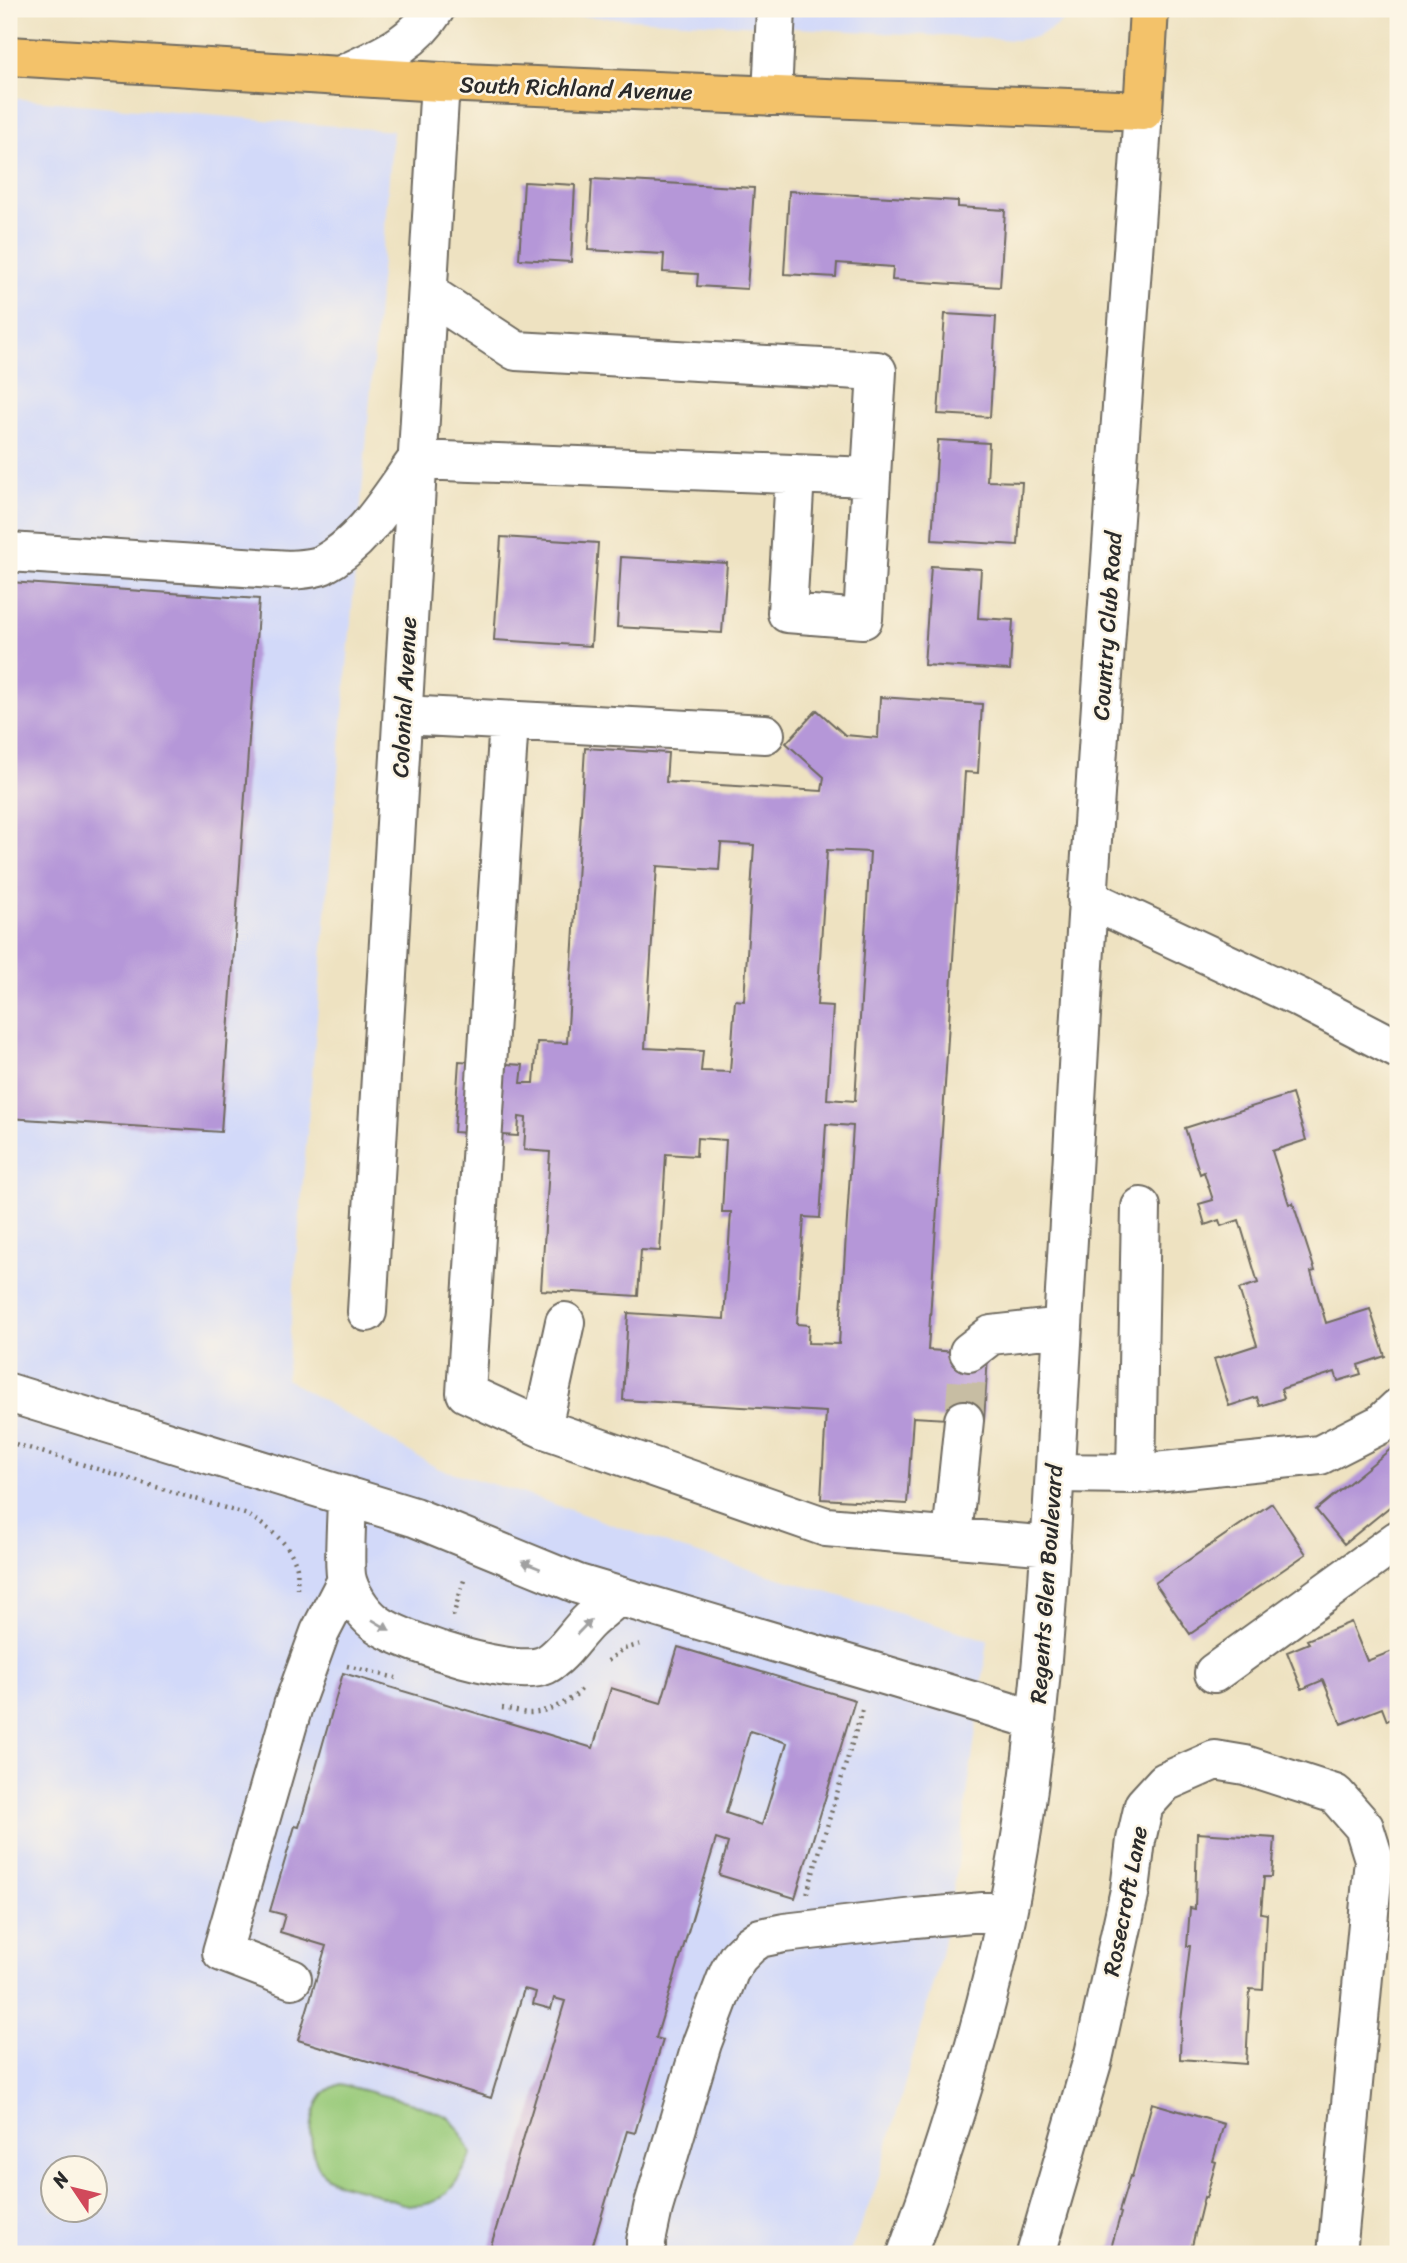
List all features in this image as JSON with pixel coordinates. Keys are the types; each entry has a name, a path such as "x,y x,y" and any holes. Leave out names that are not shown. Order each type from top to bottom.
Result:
{"main road":[{"name":"Country Club Road","path":"1143,111 1149,9"},
{"name":"South Richland Avenue","path":"9,56 440,82 1143,111"}],"street":[{"path":"340,76 404,44 423,28 435,9"},
{"path":"772,96 776,9"},
{"name":"Colonial Avenue","path":"367,1312 440,82"},
{"name":"Country Club Road","path":"1087,898 1143,111"},
{"path":"429,294 516,351 877,371 863,619 787,613 795,474"},
{"path":"9,552 290,570 320,566 348,547 370,523 417,460 871,477"},
{"path":"403,715 765,734"},
{"path":"509,720 466,1393 542,1428 826,1527 1051,1546"},
{"path":"1087,898 1298,997 1398,1049"},
{"name":"Regents Glen Boulevard","path":"907,2254 949,2133 970,2062 1006,1910 1026,1807 1051,1546 1087,898"},
{"path":"1136,1474 1141,1207"},
{"path":"542,1428 565,1322"},
{"path":"970,1352 991,1335 1063,1327"},
{"path":"9,1393 414,1517 578,1584 1036,1720"},
{"path":"1055,1473 1136,1474 1320,1455 1381,1424 1398,1408"},
{"path":"952,1537 964,1420"},
{"path":"347,1496 347,1580 358,1604 381,1627 419,1643 492,1665 532,1669 546,1665 589,1620 618,1596"},
{"path":"1214,1673 1398,1541"},
{"path":"292,1979 222,1952 293,1706 320,1632 347,1580"},
{"name":"Rosecroft Lane","path":"1035,2254 1093,2059 1130,1890 1143,1805 1165,1782 1215,1760 1275,1773 1335,1794 1364,1827 1374,1859 1338,2254"},
{"path":"646,2254 653,2208 702,2043 729,1972 738,1957 750,1945 760,1938 784,1933 1006,1910"}],"path":[{"path":"9,1442 248,1515 286,1545 296,1568 297,1594"},
{"path":"452,1620 467,1570"}],"shaded area":[{"path":"448,9 1073,9 1063,21 1050,30 1036,37 1016,40"},
{"path":"9,98 393,131 286,1379 437,1468 522,1493 682,1549 988,1640 958,1864 941,1955 875,2190 849,2254 9,2254"}],"green space":[{"path":"340,2084 413,2103 447,2116 458,2128 472,2154 449,2190 432,2202 410,2205 338,2183 325,2175 314,2157 312,2122 320,2100"}],"building":[{"path":"592,179 754,188 747,289 697,286 698,274 663,272 664,254 588,250"},
{"path":"524,182 575,185 571,262 519,259"},
{"path":"789,191 958,201 958,207 1005,210 1000,287 892,280 893,267 837,263 836,277 784,274"},
{"path":"945,314 996,317 990,417 938,414"},
{"path":"938,440 989,443 987,481 1022,482 1018,545 932,540"},
{"path":"501,537 598,543 591,646 494,640"},
{"path":"621,557 727,563 722,633 617,627"},
{"path":"931,566 981,569 978,618 1013,620 1010,670 924,665"},
{"path":"9,582 259,599 221,1132 9,1118"},
{"path":"880,697 982,704 978,773 965,772 928,1350 988,1354 984,1421 913,1417 907,1504 821,1499 826,1412 623,1400 628,1313 724,1319 731,1212 722,1212 726,1140 697,1138 696,1156 666,1154 660,1251 641,1250 638,1296 541,1290 550,1152 524,1150 526,1118 519,1117 518,1136 454,1132 459,1061 523,1065 521,1083 534,1083 537,1042 567,1043 585,748 668,753 666,782 822,791 824,777 786,743 817,710 845,735 878,738","holes":["721,843 754,845 744,1001 735,1000 730,1072 701,1071 703,1051 645,1048 657,866 719,870","827,850 870,852 855,1101 827,1099 833,1006 817,1005","826,1124 853,1126 839,1344 808,1343 809,1325 797,1324 804,1217 820,1218"]},
{"path":"1292,1094 1306,1140 1272,1151 1289,1204 1293,1203 1315,1271 1311,1272 1326,1323 1370,1309 1385,1356 1358,1365 1361,1374 1338,1381 1335,1372 1281,1389 1284,1398 1260,1406 1257,1397 1229,1406 1214,1359 1257,1345 1239,1289 1258,1283 1239,1220 1221,1226 1219,1220 1205,1225 1199,1204 1213,1200 1204,1172 1200,1174 1185,1128"},
{"path":"1398,1443 1398,1500 1344,1544 1316,1510"},
{"path":"1272,1503 1306,1554 1190,1634 1155,1583"},
{"path":"1351,1622 1367,1661 1398,1649 1398,1716 1387,1721 1382,1708 1341,1724 1323,1680 1302,1689 1287,1652 1309,1643 1307,1640"},
{"path":"678,1647 855,1700 795,1898 719,1875 728,1843 716,1839 656,2038 663,2040 635,2133 627,2131 590,2254 489,2252 565,2001 554,1998 551,2009 533,2004 536,1992 524,1989 491,2098 298,2040 326,1946 280,1932 285,1915 270,1911 295,1826 299,1827 343,1673 593,1748 611,1688 661,1703","holes":["750,1731 787,1743 762,1825 726,1813"]},
{"path":"1197,1833 1275,1838 1272,1877 1264,1877 1261,1913 1267,1914 1263,1990 1250,1989 1246,2064 1180,2059 1181,2021 1190,1946 1187,1946 1190,1908 1195,1909"},
{"path":"1152,2103 1224,2124 1190,2254 1105,2254 1107,2247 1111,2248"}],"tunnel":[{"path":"964,1420 969,1352"}]}
